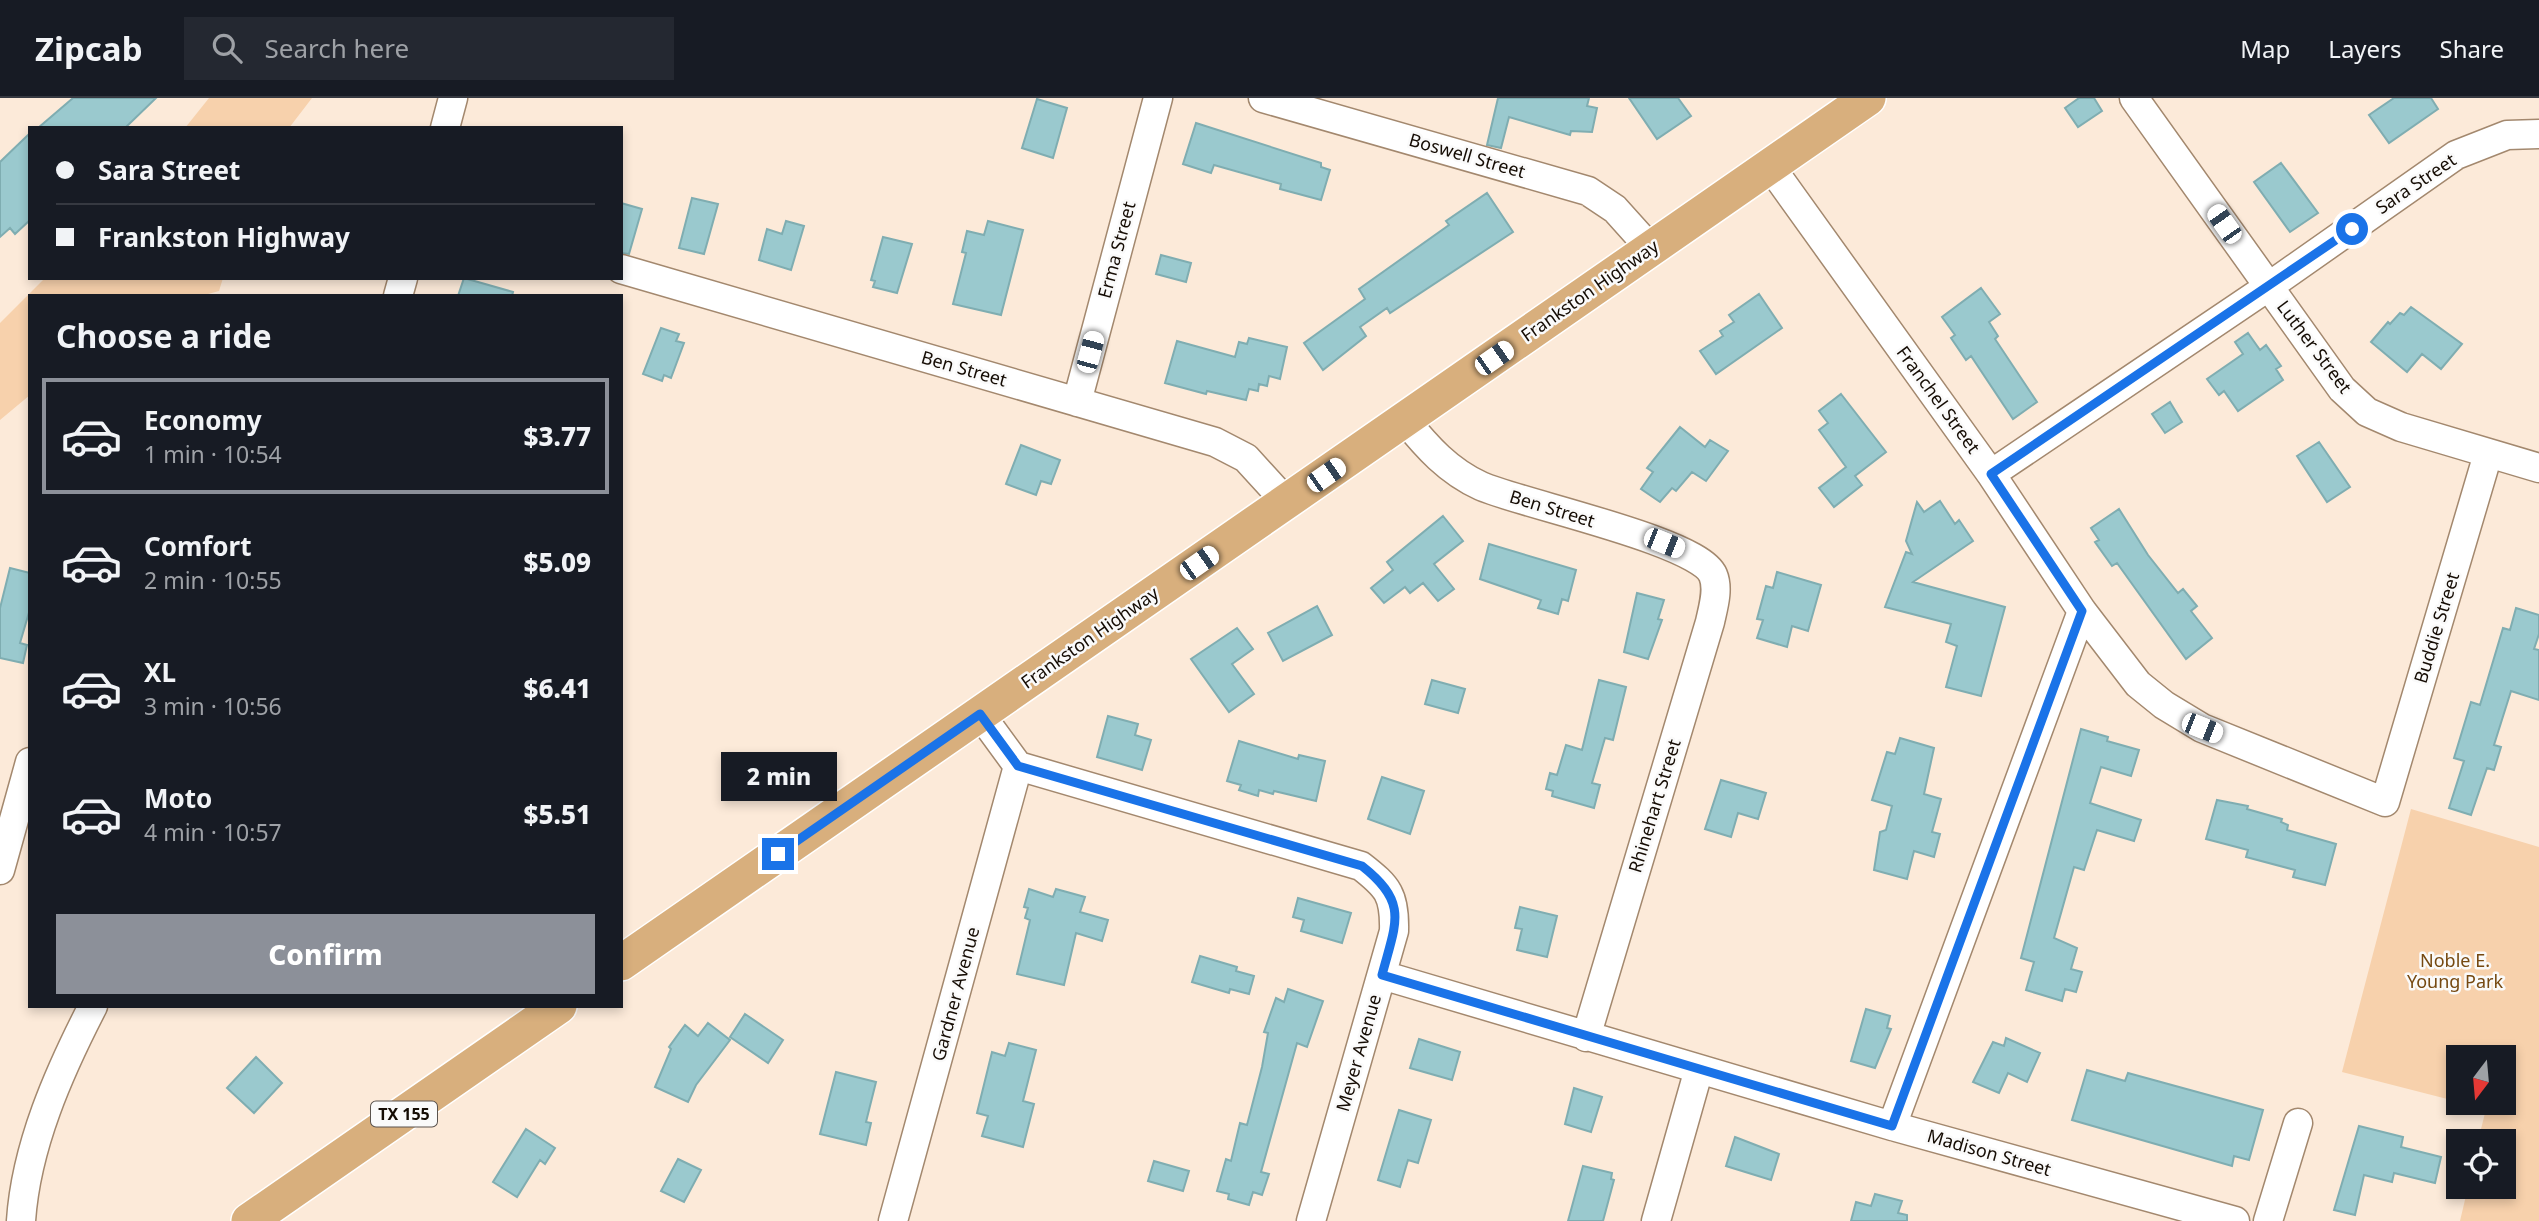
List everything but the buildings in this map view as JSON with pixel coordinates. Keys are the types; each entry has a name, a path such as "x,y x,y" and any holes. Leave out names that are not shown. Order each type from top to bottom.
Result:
{"main road":[{"name":"Frankston Highway","path":"623,962 1868,98"},
{"name":"TX 155","path":"249,1221 556,1008"}],"street":[{"path":"445,126 453,98"},
{"name":"Erma Street","path":"1077,402 1158,98"},
{"name":"Boswell Street","path":"1263,98 1588,191 1615,209 1651,249"},
{"name":"Luther Street","path":"2134,98 2342,389 2367,412 2401,427 2539,468"},
{"name":"Sara Street","path":"1991,474 2268,287 2456,155 2507,135 2539,134"},
{"name":"Franchel Street","path":"1770,166 1991,474 2124,669 2164,705 2202,728 2385,802"},
{"name":"Ben Street","path":"623,270 1232,449 1256,467 1287,503"},
{"name":"Ben Street","path":"1405,420 1440,459 1480,485 1664,543 1698,557 1713,575"},
{"name":"Buddie Street","path":"2385,802 2488,454"},
{"name":"Rhinehart Street","path":"1586,1037 1710,622 1715,597 1713,575"},
{"path":"1892,1126 2082,611"},
{"path":"980,714 1018,766"},
{"name":"Meyer Avenue","path":"1018,766 1362,866 1386,885 1395,908 1394,931 1311,1221"},
{"name":"Gardner Avenue","path":"894,1221 1018,766"},
{"path":"0,870 27,779"},
{"name":"Madison Street","path":"1382,975 1892,1126 2235,1221"},
{"path":"21,1221 26,1177 51,1098 92,1008"},
{"path":"1656,1221 1699,1069"},
{"path":"2268,1221 2298,1123"}],"green space":[{"path":"209,98 312,98 291,126 187,126"},
{"path":"43,280 222,280 219,291 208,294 29,294"},
{"path":"28,295 28,397 0,420 0,323"},
{"name":"Noble E. Young Park","path":"2411,809 2539,847 2539,1221 2460,1221 2465,1199 2516,1199 2516,1129 2481,1129 2484,1115 2516,1115 2516,1045 2446,1045 2446,1099 2342,1072"}],"route":[{"path":"778,854 980,714 1018,766 1362,866 1386,885 1395,908 1394,931 1382,975 1892,1126 2082,611 1991,474 2352,229"}]}
